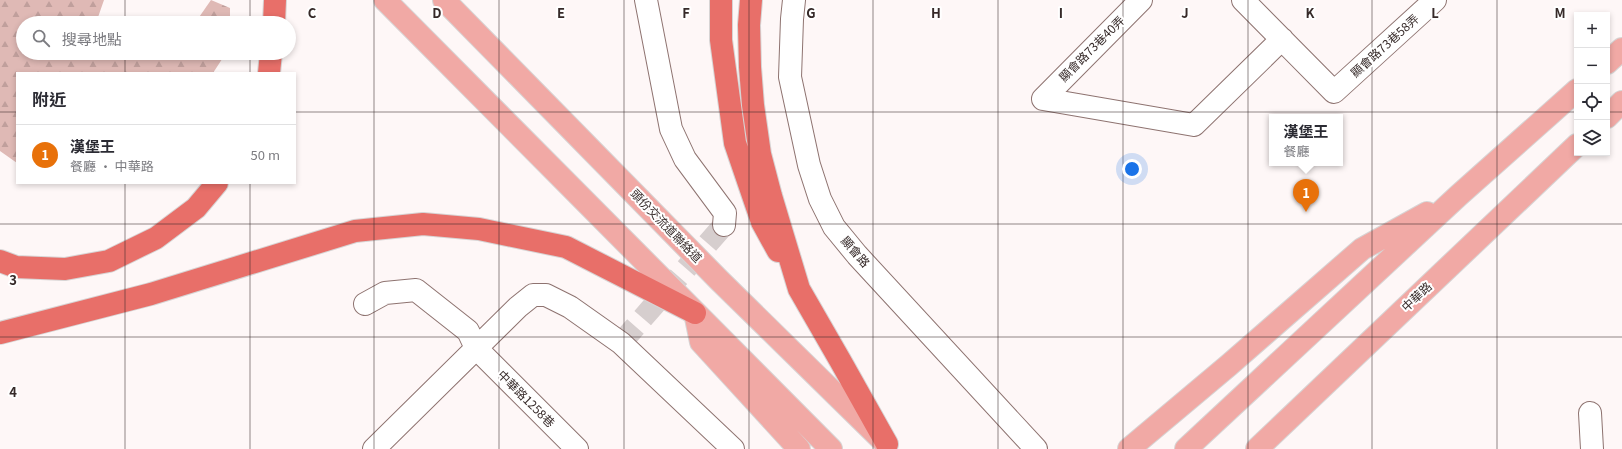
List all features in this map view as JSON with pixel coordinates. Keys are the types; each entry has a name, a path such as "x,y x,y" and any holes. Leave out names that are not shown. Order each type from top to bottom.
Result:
{"highway":[{"path":"274,16 275,0"},
{"path":"721,0 721,40 735,143 762,222 798,289 890,448"},
{"path":"751,0 749,25 750,67 753,105 760,154 798,289"},
{"path":"269,72 270,60"},
{"path":"0,261 16,267 64,269 109,261 156,238 196,208 216,184"},
{"path":"0,333 151,294 355,231 423,224 479,229 566,247 695,313"}],"main road":[{"path":"385,0 831,449"},
{"name":"頭份交流道聯絡道","path":"444,0 719,280 890,448"},
{"path":"1186,449 1458,196 1574,93"},
{"path":"1610,114 1622,102"},
{"name":"中華路","path":"1257,449 1574,148"},
{"path":"1129,449 1229,365 1362,249 1458,196"},
{"path":"695,313 701,342 799,449"}],"street":[{"path":"646,0 671,129 685,159 725,213 724,225"},
{"name":"顯會路","path":"794,0 790,76 809,165 820,199 834,227 857,255 1036,449"},
{"name":"顯會路73巷40弄","path":"1141,0 1043,98 1194,125 1282,38"},
{"path":"1243,0 1282,38"},
{"name":"顯會路73巷58弄","path":"1282,38 1334,92 1421,4"},
{"name":"中華路1258巷","path":"365,304 384,293 416,290 468,331 476,348 577,449"},
{"path":"374,449 533,294 546,295 570,306 621,343 733,449"},
{"path":"1590,413 1592,449"}],"green space":[{"path":"0,0 104,0 98,16 16,16 16,60 221,60 214,72 16,72 16,162 0,151"},
{"path":"211,0 230,8 230,16 200,16"}],"tunnel":[{"path":"621,343 724,225"}],"place":[{"name":"漢堡王","path":"1306,212"}]}
